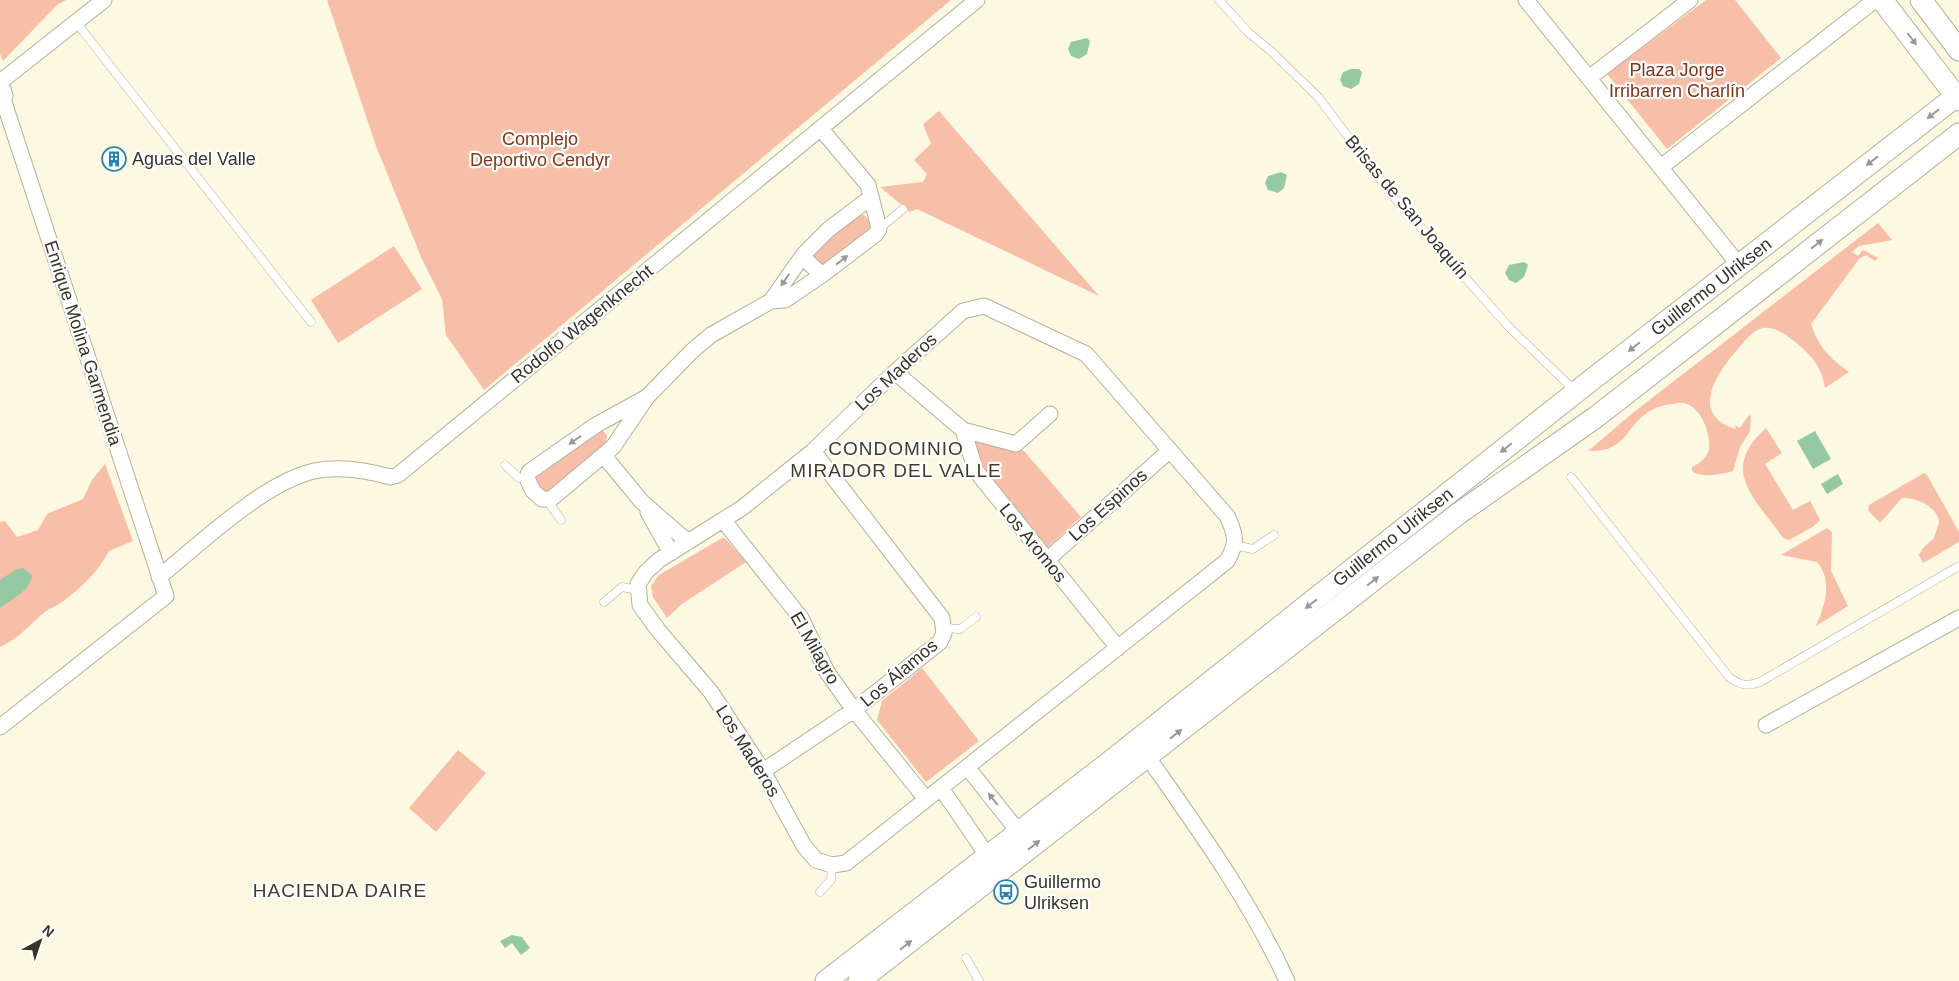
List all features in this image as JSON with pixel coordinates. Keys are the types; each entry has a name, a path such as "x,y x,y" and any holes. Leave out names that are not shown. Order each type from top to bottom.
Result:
{"main road":[{"path":"1882,0 1958,97"},
{"path":"1921,0 1959,50"},
{"name":"Guillermo Ulriksen","path":"826,981 1287,622 1576,392 1958,97"},
{"path":"1911,132 1918,154 1912,171"},
{"name":"Guillermo Ulriksen","path":"859,981 1458,514 1596,417 1959,134"}],"street":[{"path":"0,91 75,21 104,0"},
{"name":"Rodolfo Wagenknecht","path":"159,577 254,500 282,482 314,471 344,468 390,476 398,475 977,0"},
{"path":"1526,0 1739,265"},
{"path":"1589,78 1690,0"},
{"path":"1661,167 1876,0"},
{"name":"Enrique Molina Garmendia","path":"0,91 166,596 0,727"},
{"path":"771,301 785,300 822,275 879,229 868,185 821,129"},
{"path":"646,397 596,425 529,472 527,478 533,490 542,499 547,500 608,451 646,397 692,351 711,335 771,301 804,254 830,229 870,198"},
{"path":"804,254 807,261 822,275"},
{"name":"Los Maderos","path":"832,865 816,860 804,846 763,771 711,692 658,630 640,605 638,584 646,572 671,553 723,520 813,451 894,372 963,311 984,306 1086,354 1227,516 1235,532 1234,545"},
{"path":"894,372 963,430 1016,444 1050,414"},
{"path":"596,425 608,432 608,451 642,502 671,553"},
{"name":"Los Aromos","path":"963,430 976,471 1118,648"},
{"name":"Los Álamos","path":"763,771 854,710 940,642 944,628 942,618 813,451"},
{"name":"Los Espinos","path":"1047,560 1169,451"},
{"path":"642,502 688,542"},
{"name":"El Milagro","path":"723,520 800,618 827,672 854,710 926,799"},
{"path":"832,865 846,863 1118,648 1227,561 1234,545"},
{"path":"1766,724 1959,618"},
{"path":"1147,756 1222,863 1262,931 1287,981"},
{"path":"967,767 1018,831"},
{"path":"941,788 987,855"}],"lane":[{"name":"Brisas de San Joaquín","path":"1219,0 1248,32 1273,53 1318,97 1393,196 1508,326 1576,392"},
{"path":"75,21 310,322"},
{"path":"879,229 904,209"},
{"path":"505,465 519,478 527,478"},
{"path":"1571,477 1729,677 1741,685 1749,686 1760,682 1959,566"},
{"path":"547,500 561,520"},
{"path":"1234,545 1254,549 1274,535"},
{"path":"604,602 622,587 638,590"},
{"path":"944,628 960,629 976,617"},
{"path":"820,892 831,880 832,865"},
{"path":"966,958 979,981"}],"green space":[{"path":"0,0 66,0 57,5 3,61 0,54"},
{"name":"Complejo Deportivo Cendyr","path":"327,0 951,0 484,390 446,335 442,299 421,257 376,146"},
{"name":"Plaza Jorge Irribarren Charlín","path":"1706,0 1735,0 1781,58 1667,149 1607,74"},
{"path":"939,111 1099,296 917,209 910,212 880,187 923,182 927,174 914,160 931,144 923,124"},
{"path":"857,214 864,215 871,222 870,229 831,263 821,266 814,261 811,252"},
{"path":"1878,223 1892,240 1859,246 1852,252 1858,256 1863,250 1878,258 1875,261 1866,255 1859,259 1811,324 1821,346 1836,362 1849,372 1825,388 1817,364 1809,355 1788,336 1768,328 1759,329 1745,340 1721,371 1711,393 1710,404 1713,414 1722,423 1736,429 1735,425 1740,428 1749,415 1751,416 1750,431 1740,447 1733,471 1701,475 1692,471 1692,467 1701,462 1707,455 1709,441 1702,418 1692,406 1685,403 1661,406 1643,416 1612,447 1588,451 1634,412"},
{"path":"394,246 422,289 338,343 311,300"},
{"path":"599,427 607,435 606,446 554,489 543,492 534,483 537,469"},
{"path":"1766,428 1782,453 1765,464 1793,510 1810,501 1820,520 1814,526 1789,540 1783,538 1753,497 1746,484 1743,471 1745,458 1752,443"},
{"path":"972,436 1024,451 1081,517 1045,550 980,467"},
{"path":"105,464 133,541 109,551 95,572 76,591 45,612 14,639 0,647 0,522 5,521 17,537 38,530 47,514 83,499 92,480"},
{"path":"1924,473 1927,475 1959,532 1959,542 1923,563 1919,555 1923,548 1934,538 1939,522 1938,517 1931,508 1920,501 1902,498 1880,523 1868,510 1869,505"},
{"path":"1827,528 1832,532 1831,571 1848,606 1816,626 1826,593 1825,577 1822,569 1817,562 1781,555"},
{"path":"725,538 746,562 682,604 667,618 653,597 651,586 659,575"},
{"path":"922,668 979,741 926,782 877,720 882,701"},
{"path":"458,750 486,773 436,832 409,808"}],"shaded area":[{"path":"1087,38 1090,41 1087,54 1079,59 1071,56 1068,49 1071,42"},
{"path":"1359,69 1362,72 1359,84 1351,89 1343,86 1340,80 1343,72"},
{"path":"1281,172 1287,175 1284,188 1278,193 1268,190 1265,183 1268,176"},
{"path":"1524,262 1528,265 1524,277 1516,283 1509,280 1505,273 1509,265"},
{"path":"1815,431 1831,459 1813,469 1797,441"},
{"path":"1838,474 1843,484 1827,494 1821,484"},
{"path":"23,568 32,575 31,580 20,594 0,608 0,580 17,569"},
{"path":"512,935 522,937 530,948 521,955 512,943 505,948 500,941"}],"place":[{"name":"Aguas del Valle","path":"114,159"},
{"name":"Guillermo Ulriksen","path":"1006,892"}],"district":[{"name":"CONDOMINIO MIRADOR DEL VALLE","path":"896,459"},
{"name":"HACIENDA DAIRE","path":"340,890"}]}
